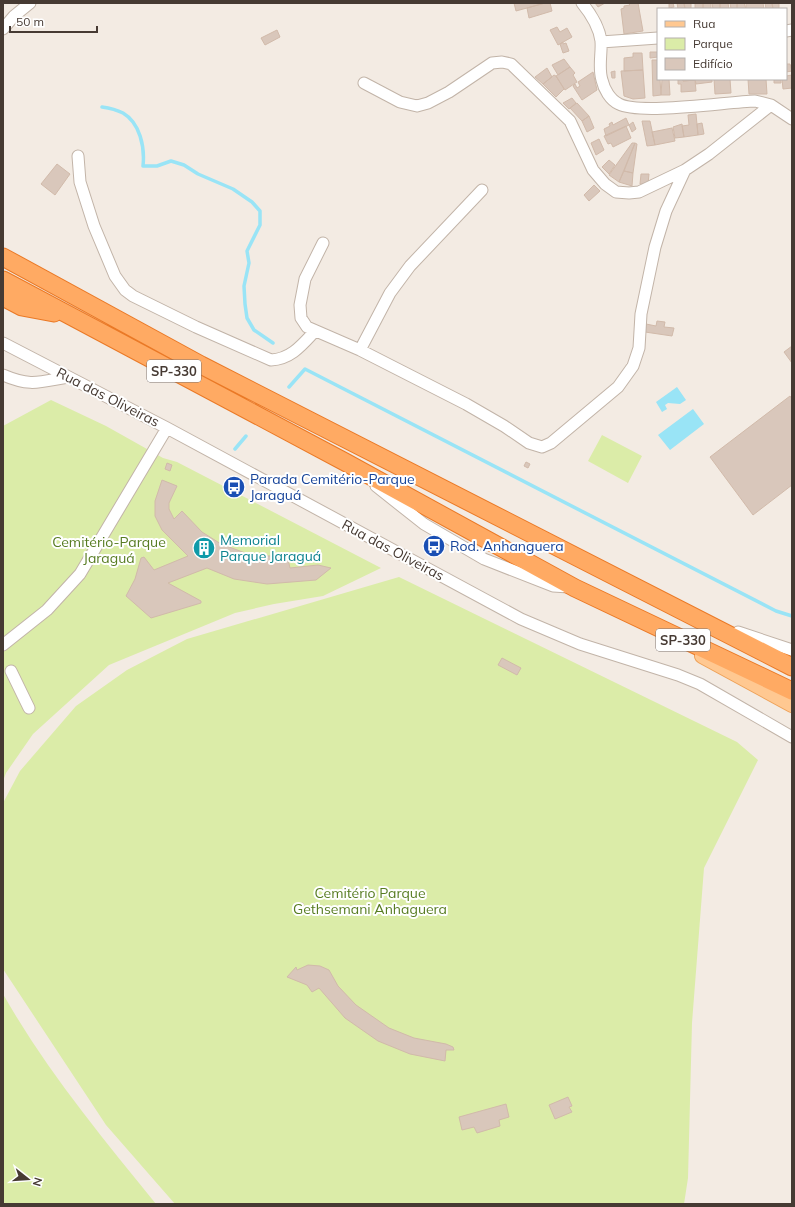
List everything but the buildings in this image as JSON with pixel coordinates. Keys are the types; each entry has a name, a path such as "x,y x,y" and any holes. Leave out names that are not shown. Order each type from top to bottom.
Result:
{"highway":[{"path":"3,248 9,260"},
{"name":"SP-330","path":"9,260 201,365 792,667"},
{"name":"SP-330","path":"3,280 346,462 575,588 792,691"},
{"path":"3,297 22,307 72,317"}],"main road":[{"path":"636,618 792,706"}],"street":[{"path":"3,29 14,16 30,3"},
{"path":"582,3 592,16 599,31 601,42 599,58 602,81 610,99 618,104 631,108 755,101 771,105 792,119"},
{"path":"601,42 657,38"},
{"path":"364,83 400,102 417,106 428,104 492,64 502,62 511,64 570,121 592,170 605,184 616,192 629,193 639,192 685,170 709,154 771,105"},
{"path":"78,156 80,182 94,226 115,276 125,290 133,296 196,327 271,360 283,359 316,331"},
{"path":"323,242 305,279 300,305 301,318 307,327 360,350 466,404 504,426 529,443 542,447 551,443 618,387 632,366 639,348 641,314 655,246 666,211 685,170"},
{"path":"360,350 390,293 410,266 482,190"},
{"name":"Rua das Oliveiras","path":"3,343 167,428 521,619 592,648 678,674 700,684 792,737"},
{"path":"3,375 21,382 34,383 68,377"},
{"path":"3,645 47,610 80,574 167,428"},
{"path":"696,618 792,650"},
{"path":"11,671 29,708"}],"green space":[{"name":"Cemitério-Parque Jaraguá","path":"51,400 106,426 163,458 177,462 381,568 323,596 274,604 235,613 109,665 33,734 6,773 3,781 3,426"},
{"path":"602,435 642,456 628,483 588,461"},
{"name":"Cemitério Parque Gethsemani Anhaguera","path":"399,577 737,742 758,760 704,868 692,1023 688,1178 684,1204 175,1204 106,1125 3,969 3,803 20,771 76,706 127,670 187,639"},
{"path":"3,994 37,1049 56,1076 95,1128 156,1204 3,1204"}],"water":[{"path":"677,387 686,400 680,404 668,403 665,405 667,409 662,412 656,402"},
{"path":"693,409 704,424 670,450 658,435"}],"waterway":[{"path":"102,107 123,113 134,123 142,144 143,166 157,166 171,161 184,165 198,174 233,189 252,202 260,211 260,225 247,251 249,263 244,286 245,304 247,318 254,330 273,343"},
{"path":"289,387 305,369 776,611 792,616"},
{"path":"235,449 246,436"}],"place":[{"name":"Parada Cemitério-Parque Jaraguá","path":"234,487"},
{"name":"Rod. Anhanguera","path":"434,546"},
{"name":"Memorial Parque Jaraguá","path":"204,548"}]}
